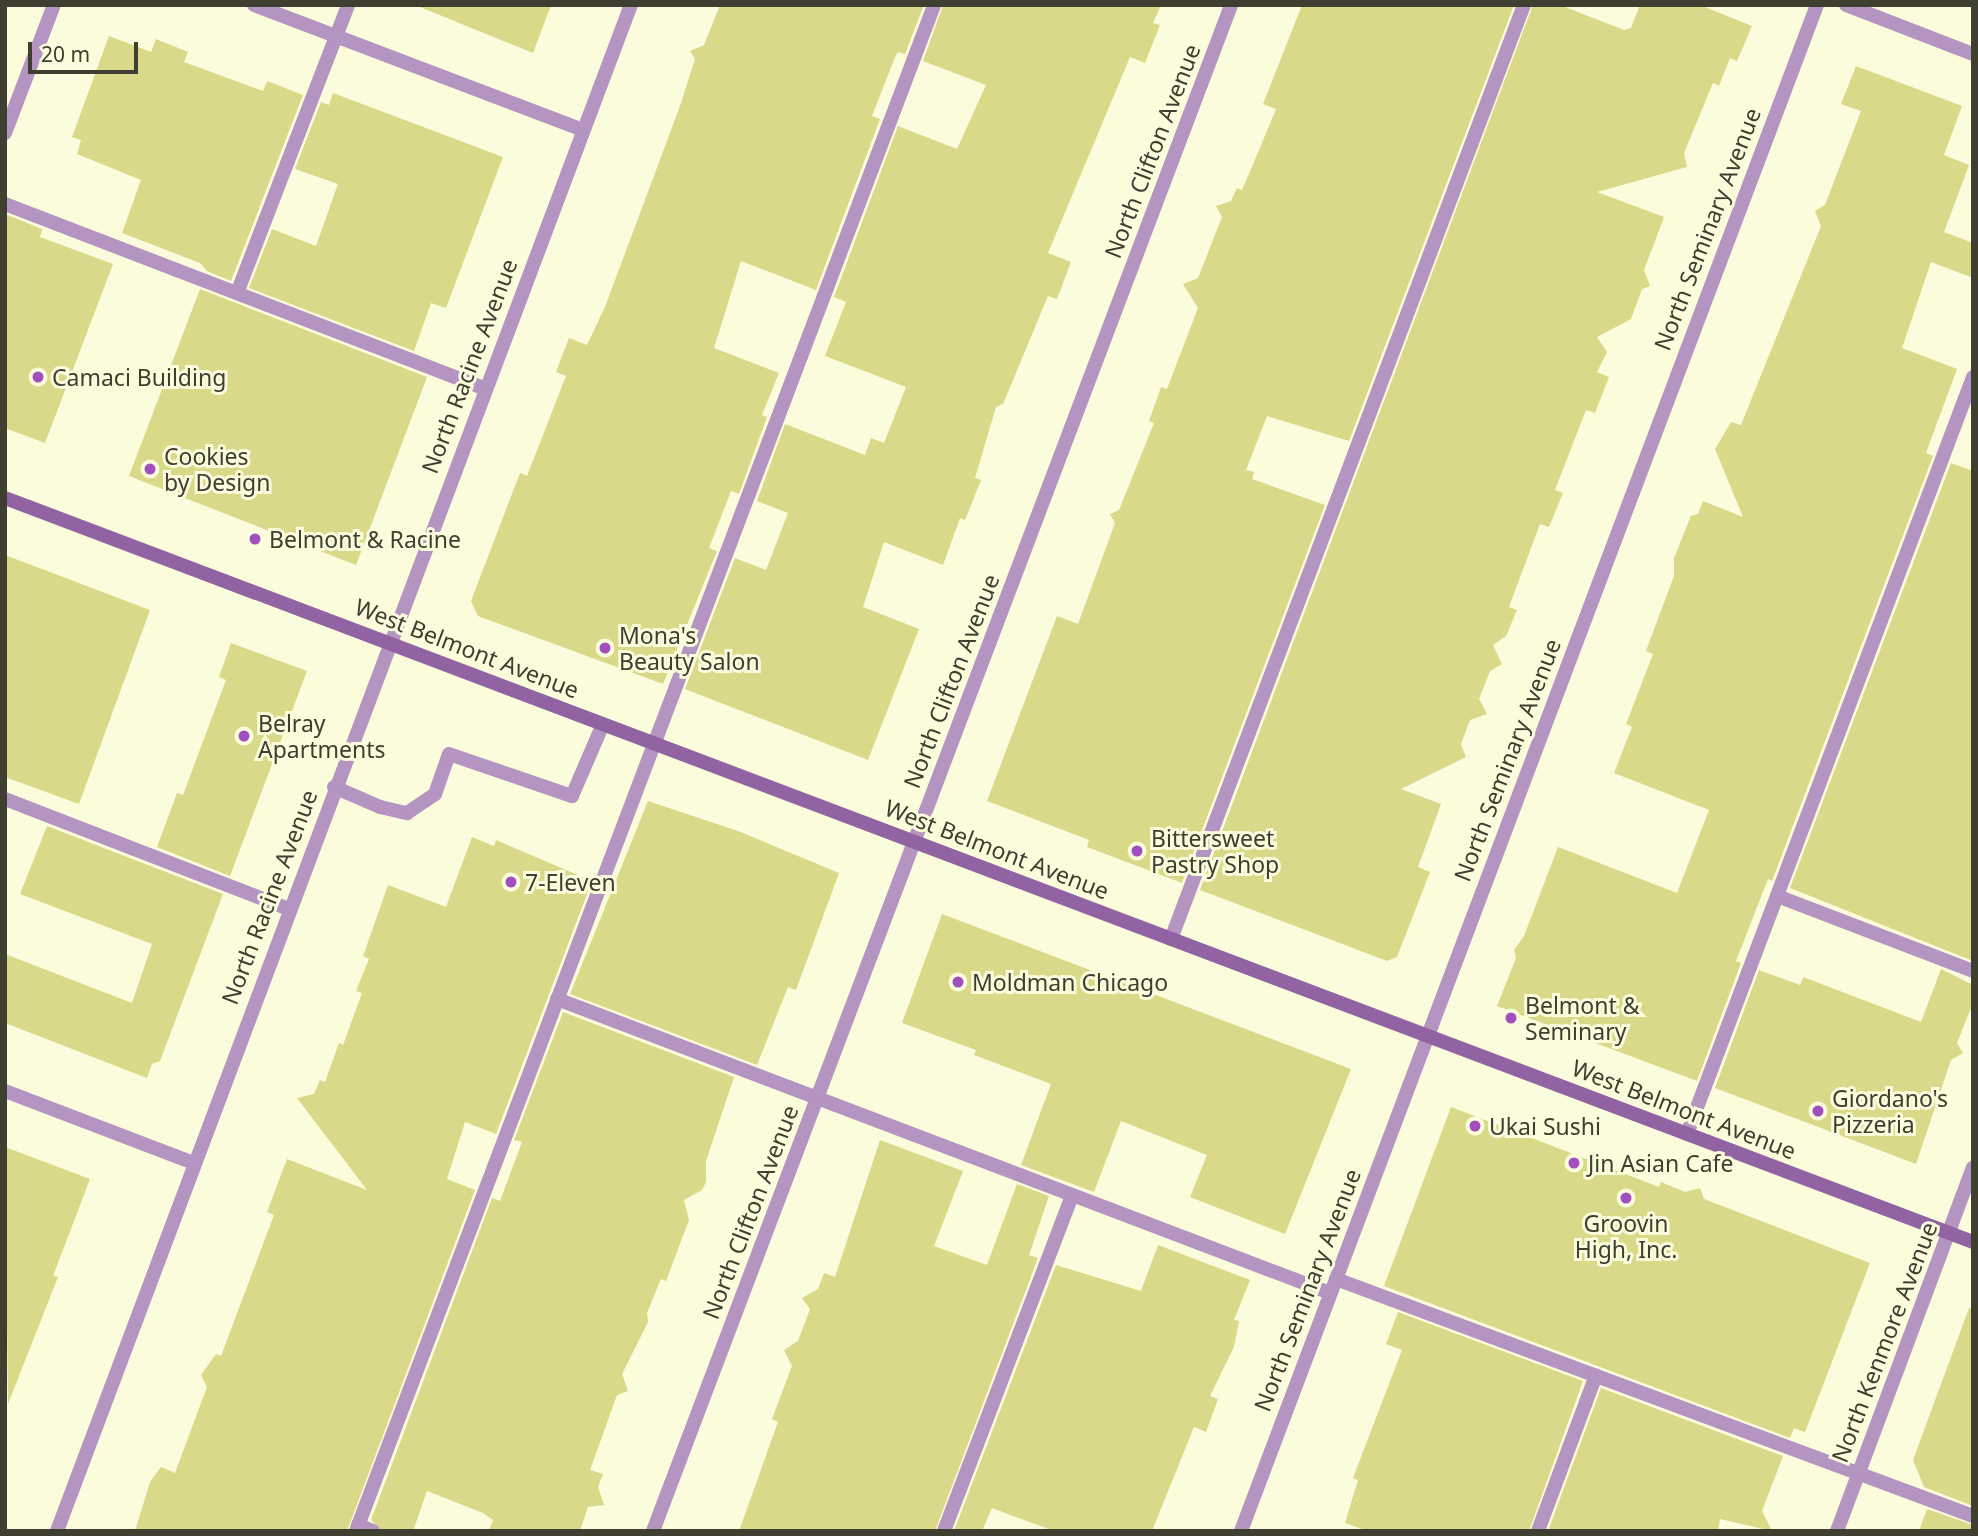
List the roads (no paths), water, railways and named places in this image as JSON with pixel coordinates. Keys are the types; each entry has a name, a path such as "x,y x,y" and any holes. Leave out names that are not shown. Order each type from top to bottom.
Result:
{"main road":[{"name":"West Belmont Avenue","path":"5,498 1973,1242"}],"street":[{"path":"5,133 54,5"},
{"path":"254,5 583,130"},
{"path":"237,293 348,5"},
{"name":"North Racine Avenue","path":"57,1531 388,643 631,5"},
{"path":"373,1531 357,1528 934,5"},
{"name":"North Clifton Avenue","path":"653,1531 1231,5"},
{"path":"1171,939 1524,5"},
{"name":"North Seminary Avenue","path":"1241,1531 1816,5"},
{"path":"1846,5 1973,54"},
{"path":"5,204 486,389"},
{"path":"1687,1134 1973,377"},
{"path":"334,787 380,807 407,813 435,794 449,754 572,796 603,724"},
{"path":"5,799 289,909"},
{"path":"1777,896 1973,971"},
{"path":"557,999 1330,1293"},
{"path":"5,1091 194,1163"},
{"name":"North Kenmore Avenue","path":"1837,1531 1973,1168"},
{"path":"944,1531 1072,1196"},
{"path":"1336,1279 1973,1516"},
{"path":"1538,1531 1596,1375"}],"place":[{"name":"Camaci Building","path":"38,377"},
{"name":"Cookies by Design","path":"150,469"},
{"name":"Belmont & Racine","path":"255,539"},
{"name":"Mona's Beauty Salon","path":"605,648"},
{"name":"Belray Apartments","path":"244,736"},
{"name":"Bittersweet Pastry Shop","path":"1137,851"},
{"name":"7-Eleven","path":"511,882"},
{"name":"Moldman Chicago","path":"958,982"},
{"name":"Belmont & Seminary","path":"1511,1018"},
{"name":"Giordano's Pizzeria","path":"1818,1111"},
{"name":"Ukai Sushi","path":"1475,1126"},
{"name":"Jin Asian Cafe","path":"1574,1163"},
{"name":"Groovin High, Inc.","path":"1626,1198"}]}
